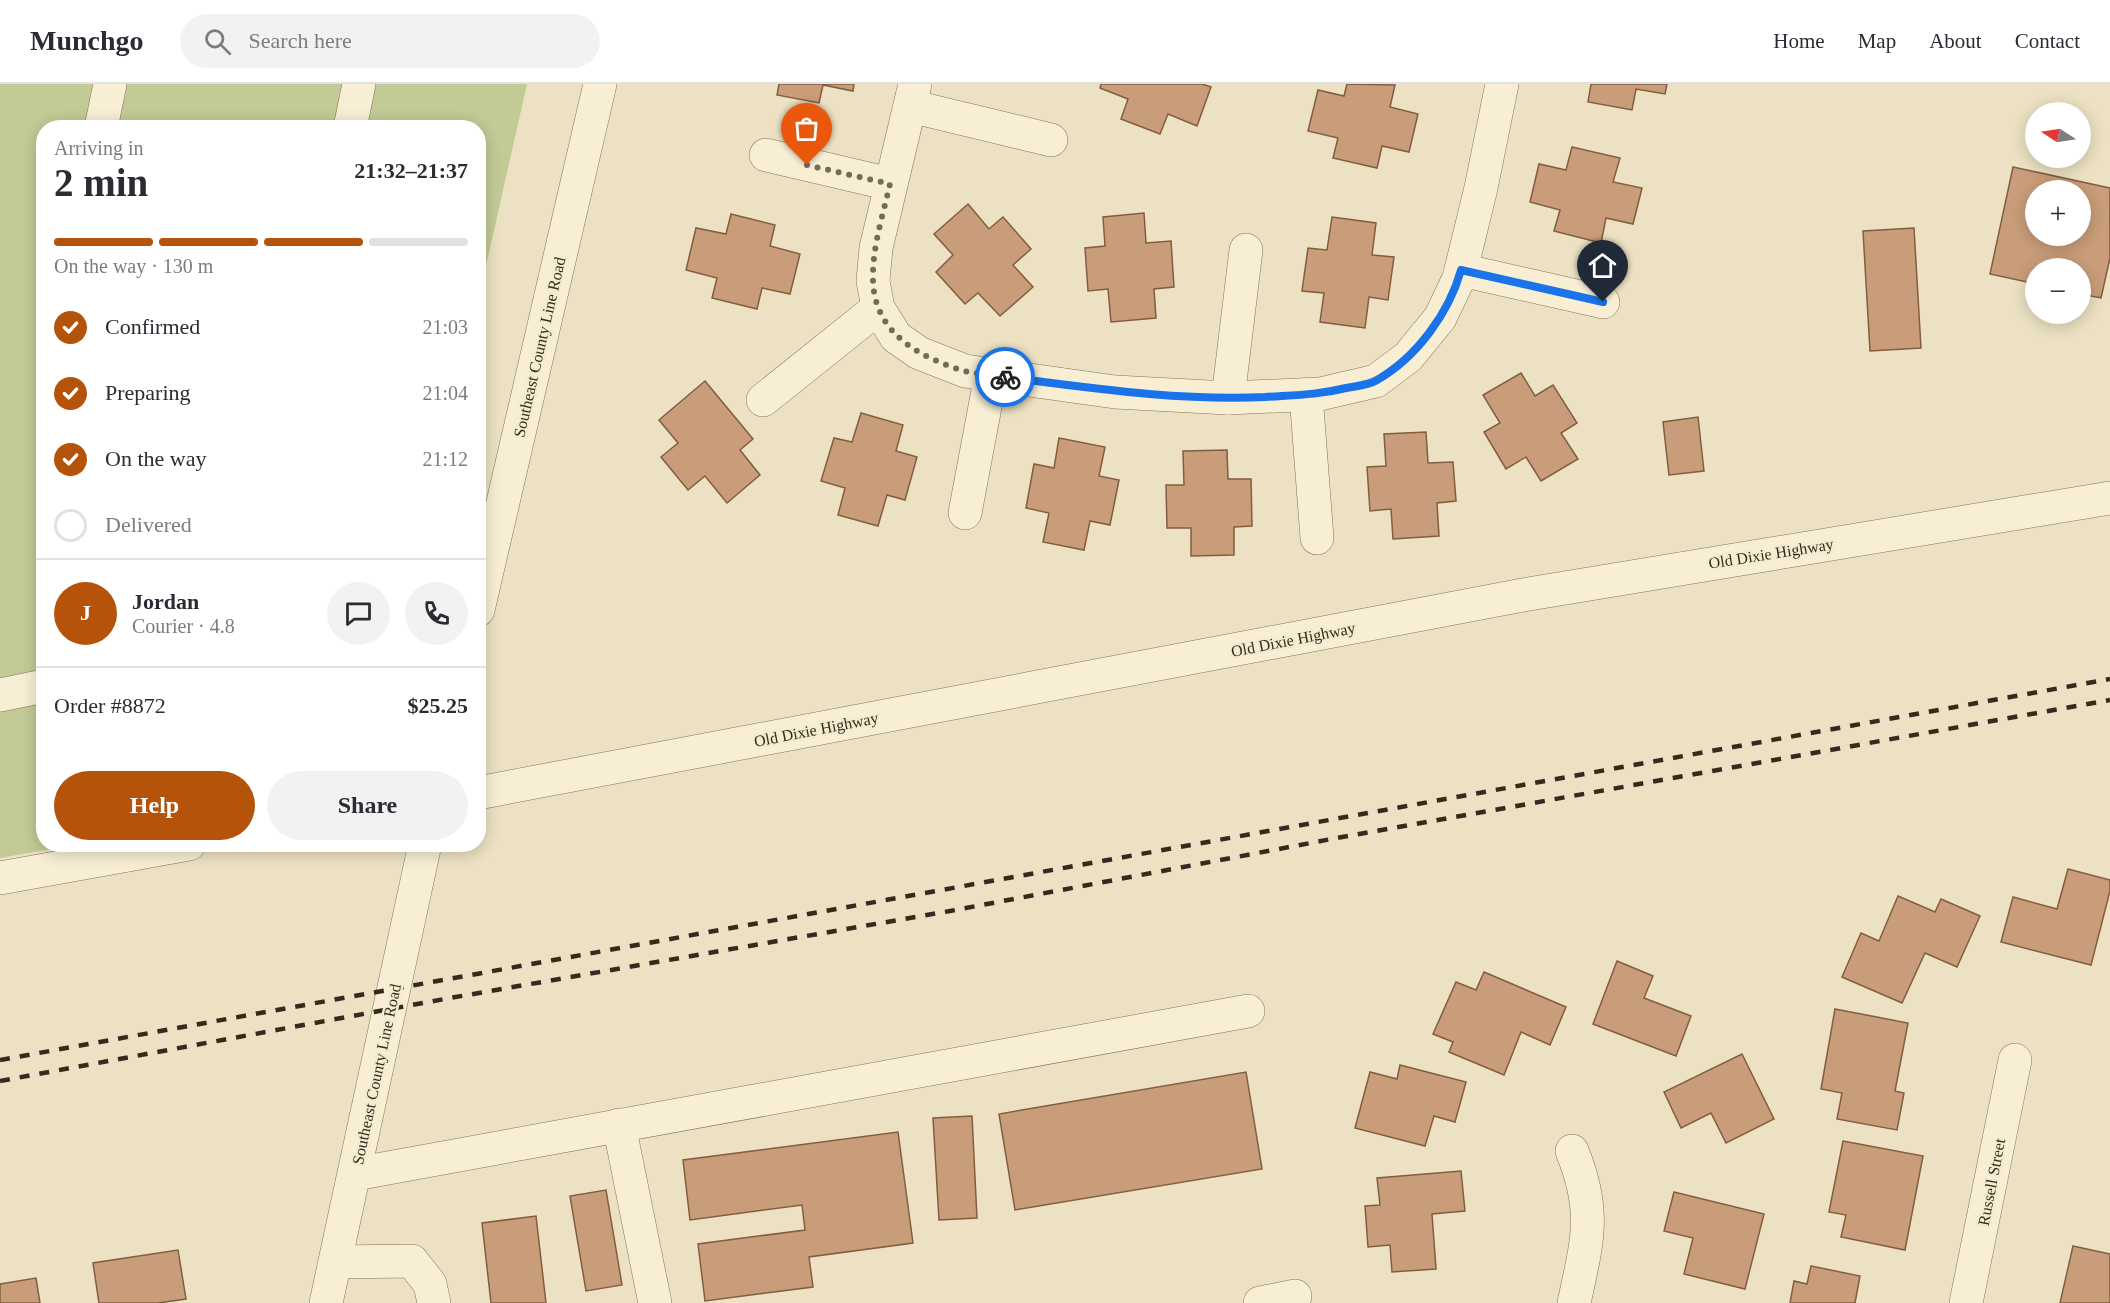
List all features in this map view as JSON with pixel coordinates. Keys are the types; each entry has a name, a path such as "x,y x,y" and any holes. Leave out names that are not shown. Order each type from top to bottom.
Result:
{"street":[{"path":"103,120 110,84"},
{"path":"352,120 359,84"},
{"name":"Southeast County Line Road","path":"486,576 600,84"},
{"path":"1051,140 912,95 876,248 873,281 878,308 896,337 919,353 965,371 1115,392 1228,398 1320,394 1376,381 1408,357 1440,318 1461,270 1481,188 1502,84"},
{"path":"766,155 890,184"},
{"path":"1228,398 1246,250"},
{"path":"1461,270 1603,302"},
{"path":"763,400 878,308"},
{"path":"964,513 991,375"},
{"path":"1306,395 1317,538"},
{"name":"Old Dixie Highway","path":"486,791 1556,589 2110,498"},
{"path":"0,695 36,688"},
{"path":"0,878 145,852"},
{"name":"Southeast County Line Road","path":"326,1303 423,852"},
{"path":"355,1174 1248,1011"},
{"name":"Russell Street","path":"1966,1303 2015,1060"},
{"path":"619,1125 655,1303"},
{"path":"1572,1151 1582,1175 1588,1199 1585,1250 1574,1303"},
{"path":"335,1262 412,1261 430,1284 434,1303"},
{"path":"1260,1303 1295,1296"}],"green space":[{"path":"0,84 527,84 486,266 486,120 36,120 36,852 0,858"}],"building":[{"path":"779,84 854,84 853,91 823,85 819,103 777,95"},
{"path":"1101,84 1202,84 1211,87 1197,126 1168,114 1160,134 1121,119 1128,99 1100,88"},
{"path":"1347,84 1395,85 1390,107 1418,114 1409,152 1382,146 1377,168 1333,158 1338,138 1308,131 1318,90 1344,96"},
{"path":"1591,84 1667,84 1665,94 1636,89 1632,110 1588,102"},
{"path":"1572,147 1620,158 1613,182 1642,188 1633,224 1606,218 1601,243 1554,231 1560,210 1530,202 1539,164 1566,170"},
{"path":"2013,167 2073,180 2025,180 2025,246 2091,246 2091,184 2110,188 2110,258 2101,298 2091,296 2091,258 2025,258 2025,282 1990,274"},
{"path":"968,204 989,229 1003,217 1031,249 1013,265 1033,287 1000,316 978,293 965,304 936,272 953,255 934,234"},
{"path":"1144,213 1146,243 1171,241 1174,287 1154,289 1156,318 1111,322 1108,289 1088,291 1085,248 1105,246 1103,217"},
{"path":"731,214 775,225 770,246 800,254 790,294 762,288 757,309 712,298 717,278 686,270 696,228 726,234"},
{"path":"1332,217 1376,223 1372,255 1394,257 1388,300 1369,297 1365,328 1320,322 1324,293 1302,291 1308,248 1327,250"},
{"path":"1914,228 1921,348 1870,351 1863,231"},
{"path":"1521,373 1535,396 1553,385 1577,423 1561,433 1578,459 1541,481 1526,457 1506,469 1484,432 1500,423 1483,395"},
{"path":"705,381 753,439 740,450 760,475 727,503 705,476 688,490 661,457 678,443 659,420"},
{"path":"861,413 903,425 896,451 917,457 905,500 887,495 878,526 838,515 845,488 821,481 834,438 852,442"},
{"path":"1698,417 1704,471 1669,475 1663,422"},
{"path":"1426,432 1428,463 1453,462 1456,501 1437,503 1439,536 1393,539 1391,509 1370,511 1367,467 1386,466 1384,434"},
{"path":"1059,438 1105,447 1099,476 1119,480 1110,525 1090,521 1084,550 1043,542 1049,513 1026,508 1034,464 1054,468"},
{"path":"1227,450 1228,479 1251,479 1252,526 1234,527 1234,555 1191,556 1191,528 1167,528 1166,485 1184,485 1183,451"},
{"path":"2068,869 2110,880 2110,891 2091,965 2001,942 2013,897 2057,909"},
{"path":"1898,896 1935,912 1941,899 1980,916 1957,967 1925,953 1902,1003 1842,977 1861,933 1879,941"},
{"path":"1617,961 1653,976 1644,998 1691,1016 1676,1056 1593,1024"},
{"path":"1484,972 1566,1007 1550,1045 1521,1032 1504,1075 1449,1052 1453,1042 1433,1034 1456,982 1476,990"},
{"path":"1835,1009 1908,1023 1895,1091 1904,1093 1897,1130 1837,1119 1842,1093 1821,1089"},
{"path":"1742,1054 1774,1119 1726,1143 1711,1113 1681,1128 1664,1092"},
{"path":"1400,1065 1466,1082 1455,1122 1434,1116 1425,1146 1355,1128 1370,1072 1397,1079"},
{"path":"1246,1072 1262,1169 1015,1210 999,1114"},
{"path":"972,1116 977,1218 939,1220 933,1118"},
{"path":"898,1132 913,1243 809,1257 813,1287 705,1301 698,1244 805,1230 802,1205 690,1220 683,1160"},
{"path":"1843,1141 1923,1156 1905,1250 1841,1237 1846,1215 1829,1212"},
{"path":"1461,1171 1465,1211 1432,1214 1436,1269 1392,1272 1390,1245 1368,1247 1365,1206 1380,1205 1377,1178"},
{"path":"606,1190 622,1285 586,1291 570,1196"},
{"path":"1674,1192 1764,1214 1745,1289 1684,1274 1693,1238 1664,1231"},
{"path":"536,1216 546,1303 491,1303 482,1223"},
{"path":"2073,1246 2110,1254 2110,1303 2060,1303"},
{"path":"178,1250 186,1299 158,1303 99,1303 93,1263"},
{"path":"1811,1266 1860,1276 1855,1303 1790,1303 1794,1281 1807,1284"},
{"path":"36,1278 40,1303 0,1303 0,1284"}],"railway":[{"path":"0,1060 2110,679"},
{"path":"0,1081 2110,700"}],"way so far":[{"path":"807,165 890,184 876,248 873,281 878,308 896,337 919,353 965,371 1005,377"}],"route":[{"path":"1005,377 1115,392 1183,396 1228,398 1320,394 1376,381 1408,357 1440,318 1461,270 1603,302"}]}
